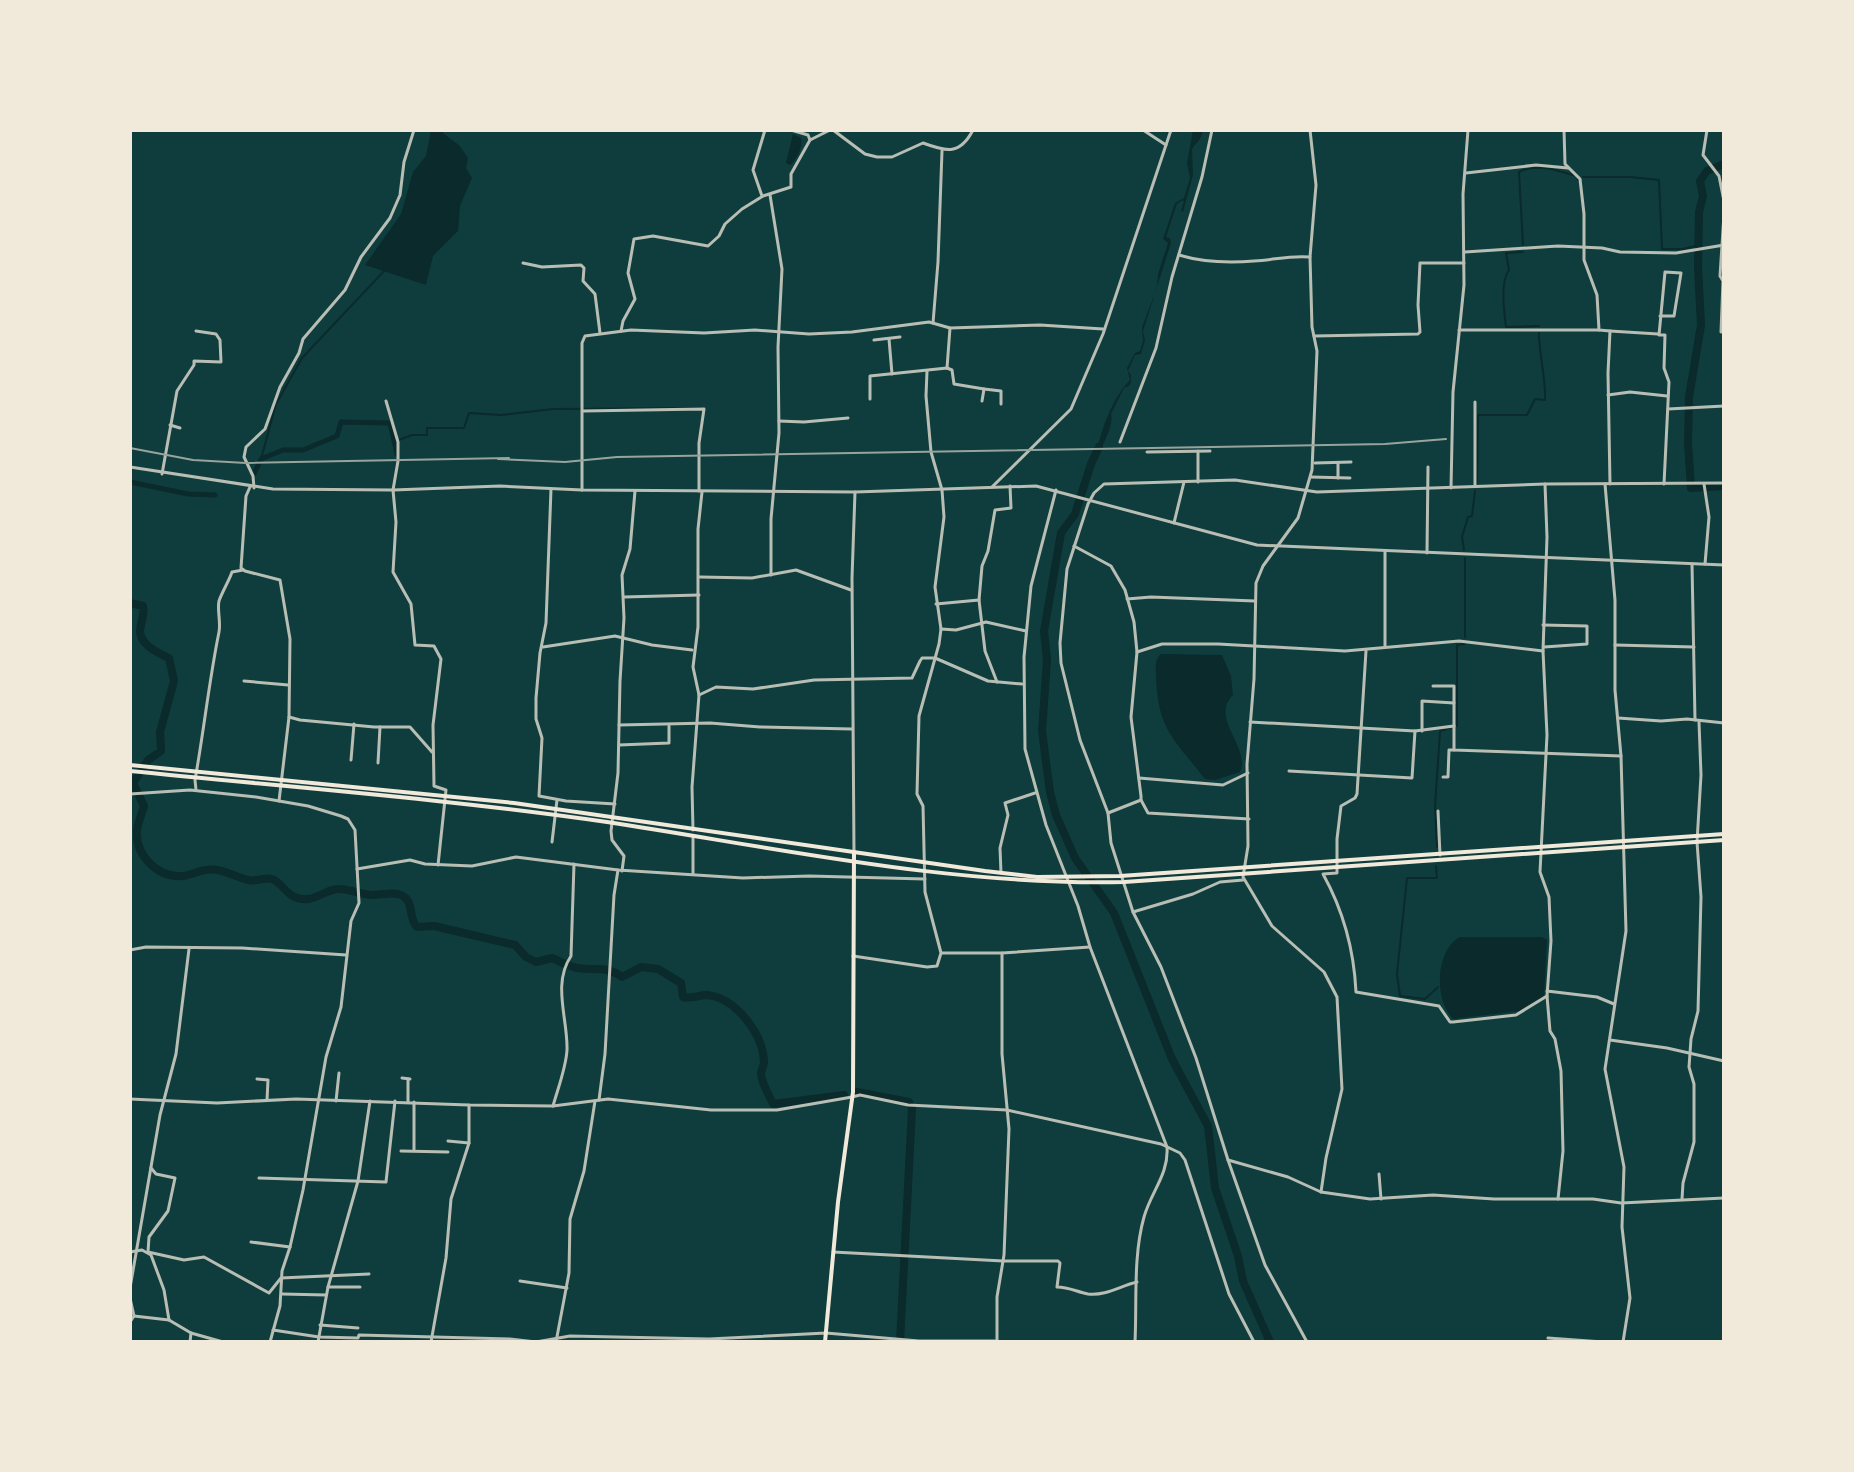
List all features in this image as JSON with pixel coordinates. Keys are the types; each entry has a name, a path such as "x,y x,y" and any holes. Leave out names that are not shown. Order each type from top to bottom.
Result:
{"main road":[{"path":"130,765 196,774"},
{"path":"132,771 196,774 446,798 854,852 924,863 959,873"},
{"path":"614,822 693,832 825,857 959,873 1070,880 1122,879 1724,837"},
{"path":"825,1342 832,1252 852,1097 854,852"}],"street":[{"path":"243,570 240,565 246,496 252,487 253,476 244,451 265,429 303,339 345,290 361,257 390,218 400,195 404,162 414,130"},
{"path":"762,196 753,170 765,130"},
{"path":"791,130 808,135 810,140"},
{"path":"621,331 635,299 628,273 634,239 653,236 708,246 742,209 762,196 791,187 791,174 810,140 832,130 865,154 877,157 892,157 923,143 942,151 965,144 973,130"},
{"path":"1143,130 1166,145"},
{"path":"992,487 1071,409 1096,354 1171,130"},
{"path":"1120,442 1151,363 1212,130"},
{"path":"1310,130 1316,185 1310,257 1317,351 1313,463 1298,518 1258,574 1248,773 1249,819 1243,880 1272,926 1324,972 1337,997 1342,1089 1321,1192"},
{"path":"1451,488 1453,392 1463,309 1463,194 1468,130"},
{"path":"1564,130 1565,164 1580,179 1586,268 1597,295 1599,330"},
{"path":"1707,130 1703,150 1720,181 1724,201"},
{"path":"933,323 942,151"},
{"path":"1466,173 1536,165 1568,168"},
{"path":"770,195 782,269 779,296 779,421 771,575"},
{"path":"1724,214 1720,276 1723,281 1720,327 1721,332 1724,331"},
{"path":"1464,253 1543,246 1620,252 1685,252 1722,245"},
{"path":"1179,255 1238,262 1282,256 1310,257"},
{"path":"523,263 542,267 581,265 584,268 583,281 595,294 600,333"},
{"path":"1314,336 1418,334 1420,263 1464,263"},
{"path":"1659,335 1660,316 1665,272 1681,273 1674,316 1660,316"},
{"path":"582,490 582,343 585,336 621,331 852,332 933,323 950,328 1040,325 1103,329"},
{"path":"947,368 950,328"},
{"path":"1459,330 1599,330 1665,335 1664,368 1668,378 1664,484"},
{"path":"162,474 177,391 194,361 221,362 220,340 216,334 196,331"},
{"path":"1610,331 1610,560 1615,600 1615,690 1621,756 1626,931 1606,1074 1624,1156 1623,1238 1630,1298 1623,1342"},
{"path":"874,340 900,337"},
{"path":"889,339 892,374"},
{"path":"870,399 870,376 947,368 952,370 954,384 1001,391 1001,404"},
{"path":"853,956 927,967 937,966 941,953 925,892 923,806 917,794 919,716 941,629 936,604 944,517 942,490 931,452 927,371"},
{"path":"982,401 984,389"},
{"path":"1608,395 1630,392 1667,396"},
{"path":"386,401 397,441 398,461 393,490 396,522 393,572 411,604 415,645 434,646 441,659 432,752 434,786 445,789 446,798 438,865"},
{"path":"1475,402 1475,487"},
{"path":"1666,409 1724,406"},
{"path":"583,409 704,409 700,423 700,577 697,638 693,650 699,695 692,787 693,874"},
{"path":"779,421 848,418"},
{"path":"170,425 180,428"},
{"path":"1198,451 1198,482"},
{"path":"1147,452 1210,451"},
{"path":"1313,463 1351,462"},
{"path":"1338,463 1338,478"},
{"path":"130,467 252,487 393,490 466,486 855,492 1036,486 1230,539 1278,547 1724,565"},
{"path":"1427,553 1428,467"},
{"path":"1311,477 1350,478"},
{"path":"1307,1342 1265,1265 1196,1058 1161,967 1133,912 1111,843 1108,813 1080,740 1061,663 1060,643 1067,569 1089,499 1104,484 1235,480 1306,490 1673,483 1692,483 1704,487 1724,483"},
{"path":"1174,523 1184,482"},
{"path":"1545,484 1543,649 1547,705 1540,872 1549,897 1551,928 1547,994 1550,1031 1555,1039 1561,1071 1563,1151 1558,1200"},
{"path":"997,682 985,651 979,600 982,566 988,551 995,510 1011,508 1010,486"},
{"path":"1704,487 1709,517 1705,564"},
{"path":"551,489 543,647 536,698 536,724 542,738 539,796 615,804"},
{"path":"1056,490 1034,568 1026,631 1023,684 1025,749 1035,793 1167,1147 1167,1165 1144,1216 1136,1266 1135,1342"},
{"path":"556,1340 567,1288 570,1219 584,1171 605,1054 614,895 624,856 612,840 619,745 622,575 630,549 635,491"},
{"path":"854,852 851,678 855,492"},
{"path":"1074,546 1111,566 1123,585 1134,622 1137,652 1131,717 1141,800 1148,813 1249,819"},
{"path":"1385,551 1385,647"},
{"path":"1682,1199 1694,1142 1694,1084 1689,1067 1698,1011 1701,897 1698,839 1701,760 1692,564"},
{"path":"196,790 196,774 207,719 206,694 212,677 220,624 220,600 232,572 243,570 277,579 282,585 290,639 289,717 279,801"},
{"path":"700,577 752,578 796,570 852,590"},
{"path":"624,597 699,595"},
{"path":"1127,599 1255,601"},
{"path":"936,604 979,600"},
{"path":"941,629 956,630 981,623 1026,631"},
{"path":"1137,652 1162,644 1366,651 1463,641 1543,649 1587,644 1587,626 1543,625"},
{"path":"543,647 596,637 623,637 652,645 693,650"},
{"path":"1615,645 1694,647"},
{"path":"1366,651 1355,798 1341,806 1337,873 1323,874 1345,922 1355,965 1356,992 1439,1006 1450,1022 1516,1015 1547,994 1597,997 1615,1005"},
{"path":"699,695 716,687 753,689 851,678 912,678 922,658 935,658 988,681 1023,684"},
{"path":"244,681 289,685"},
{"path":"1433,686 1454,686 1454,750"},
{"path":"1422,731 1422,701 1454,703"},
{"path":"289,717 380,727 410,727 432,752"},
{"path":"1618,718 1724,723"},
{"path":"1250,722 1415,731 1454,726"},
{"path":"619,725 710,723 852,729"},
{"path":"351,760 354,724"},
{"path":"619,745 669,743 669,726"},
{"path":"378,763 380,727"},
{"path":"1289,771 1412,778 1415,731"},
{"path":"1443,777 1448,777 1449,750 1621,756"},
{"path":"1139,778 1223,785 1248,773"},
{"path":"132,794 196,790 279,801 308,806 348,819 355,830 359,903 351,921 341,1007 326,1057 305,1180 281,1278 281,1294 270,1342"},
{"path":"1001,876 1000,848 1008,815 1005,803 1035,793"},
{"path":"552,842 557,800"},
{"path":"1108,813 1141,800"},
{"path":"130,808 130,819"},
{"path":"1438,811 1440,856"},
{"path":"825,857 826,848"},
{"path":"357,869 410,860 472,866 516,857 620,870 743,878 854,876 925,879"},
{"path":"553,1106 567,1055 561,989 565,965 571,956 574,864"},
{"path":"1133,912 1193,894 1220,882 1243,880"},
{"path":"130,950 146,947 270,949 346,955"},
{"path":"941,953 1002,953 1090,947"},
{"path":"130,1288 132,1252 176,1054 189,949"},
{"path":"273,1330 318,1340 358,1340 359,1335 431,1340 501,1338 536,1342 625,1336 709,1339 826,1333 900,1339 997,1341 997,1297 1003,1261 1009,1129 1002,1054 1002,953"},
{"path":"1610,1040 1724,1061"},
{"path":"336,1101 339,1073"},
{"path":"402,1078 409,1079 408,1102"},
{"path":"257,1079 268,1080 267,1100"},
{"path":"130,1099 217,1103 267,1100 395,1101 553,1106 597,1100 652,1102 711,1110 777,1110 860,1095 911,1105 1007,1110 1167,1147 1180,1153 1185,1160 1229,1294 1254,1342"},
{"path":"318,1340 331,1275 358,1181 370,1101"},
{"path":"259,1178 386,1182 395,1101"},
{"path":"414,1102 414,1150"},
{"path":"431,1340 446,1258 451,1199 469,1143 469,1105"},
{"path":"448,1141 469,1143"},
{"path":"401,1151 448,1152"},
{"path":"1228,1160 1288,1177 1321,1192 1381,1199 1433,1195 1624,1202 1724,1198"},
{"path":"151,1168 156,1174 175,1178 168,1211 149,1237 148,1252 164,1290 169,1320"},
{"path":"1379,1174 1381,1199"},
{"path":"251,1242 290,1247"},
{"path":"132,1252 148,1252 184,1260 204,1257 269,1293 281,1278 369,1274"},
{"path":"832,1252 1058,1261 1057,1287 1070,1287 1085,1294 1111,1293 1137,1282"},
{"path":"520,1281 567,1288"},
{"path":"328,1287 360,1287"},
{"path":"281,1294 326,1295"},
{"path":"130,1298 134,1316 130,1322"},
{"path":"134,1316 169,1320 191,1333 223,1342"},
{"path":"320,1325 358,1328"},
{"path":"190,1342 191,1333"},
{"path":"625,1336 625,1342"},
{"path":"1548,1338 1603,1342"}],"water":[{"path":"431,130 444,130 443,133 460,146 468,158 466,168 472,178 460,206 458,231 433,256 426,285 365,265 401,214 413,172 426,156"},
{"path":"1193,130 1203,130 1192,149 1193,175 1183,212 1184,201 1181,201 1177,204 1166,237 1170,238 1171,243 1157,287 1168,243 1163,239 1175,203 1184,198 1190,178 1187,163"},
{"path":"793,134 801,138 801,145 790,165 786,163"},
{"path":"1155,293 1143,331 1145,340 1141,354 1135,355 1128,371 1131,382 1124,388 1111,414 1108,434 1098,455 1095,455 1113,405 1123,388 1130,380 1127,368 1135,353 1140,351 1142,327"},
{"path":"1161,654 1222,655 1231,676 1233,695 1227,704 1226,714 1240,752 1240,772 1215,780 1205,779 1170,734 1157,695 1156,664"},
{"path":"1460,937 1542,937 1547,940 1544,996 1519,1011 1453,1019 1443,1000 1440,976 1446,953"}],"waterway":[{"path":"1724,164 1707,171 1700,181 1703,196 1699,212 1698,267 1701,325 1689,397 1688,443 1691,488 1724,486"},
{"path":"1523,245 1519,172 1548,168 1576,176 1578,180"},
{"path":"1583,177 1659,180 1662,249 1699,245"},
{"path":"1523,252 1506,253 1509,270 1504,289 1506,327 1539,326"},
{"path":"261,459 276,404 302,358 385,270"},
{"path":"1477,483 1478,415 1527,415 1535,399 1545,400 1539,333"},
{"path":"396,441 412,435 427,435 427,428 464,428 469,413 501,415 553,409 702,408"},
{"path":"254,474 261,459 283,450 303,450 337,436 341,422 390,423 397,454"},
{"path":"1099,447 1075,514 1061,533 1044,631 1047,660 1042,731 1050,792 1056,815 1075,858 1114,913 1172,1059 1208,1126 1215,1188 1238,1256 1243,1281 1270,1342"},
{"path":"130,482 188,494 215,495"},
{"path":"1464,550 1462,537 1468,517 1472,516 1475,491"},
{"path":"1465,558 1465,637"},
{"path":"130,603 143,606 141,637 152,649 169,658 174,681 160,732 161,751 148,760 133,783 144,806 137,839 144,856 156,869 173,876 212,869 248,880 272,879 301,899 337,889 368,895 396,894 409,902 417,927 434,926 515,945 526,957 536,962 552,958 573,967 606,970 622,977 641,967 658,969 681,983 683,997 707,995 718,998 746,1019 759,1040 764,1062 762,1078 773,1104 844,1095"},
{"path":"1457,726 1457,645 1465,644"},
{"path":"1437,847 1435,806 1440,731 1450,728"},
{"path":"1436,866 1437,878 1407,878 1397,974 1400,996 1425,999 1438,987"},
{"path":"857,1092 909,1102 912,1109 900,1342"}],"railway":[{"path":"498,459 565,462 617,457 1385,444 1446,439"},
{"path":"130,448 193,460 246,463 509,458"}]}
